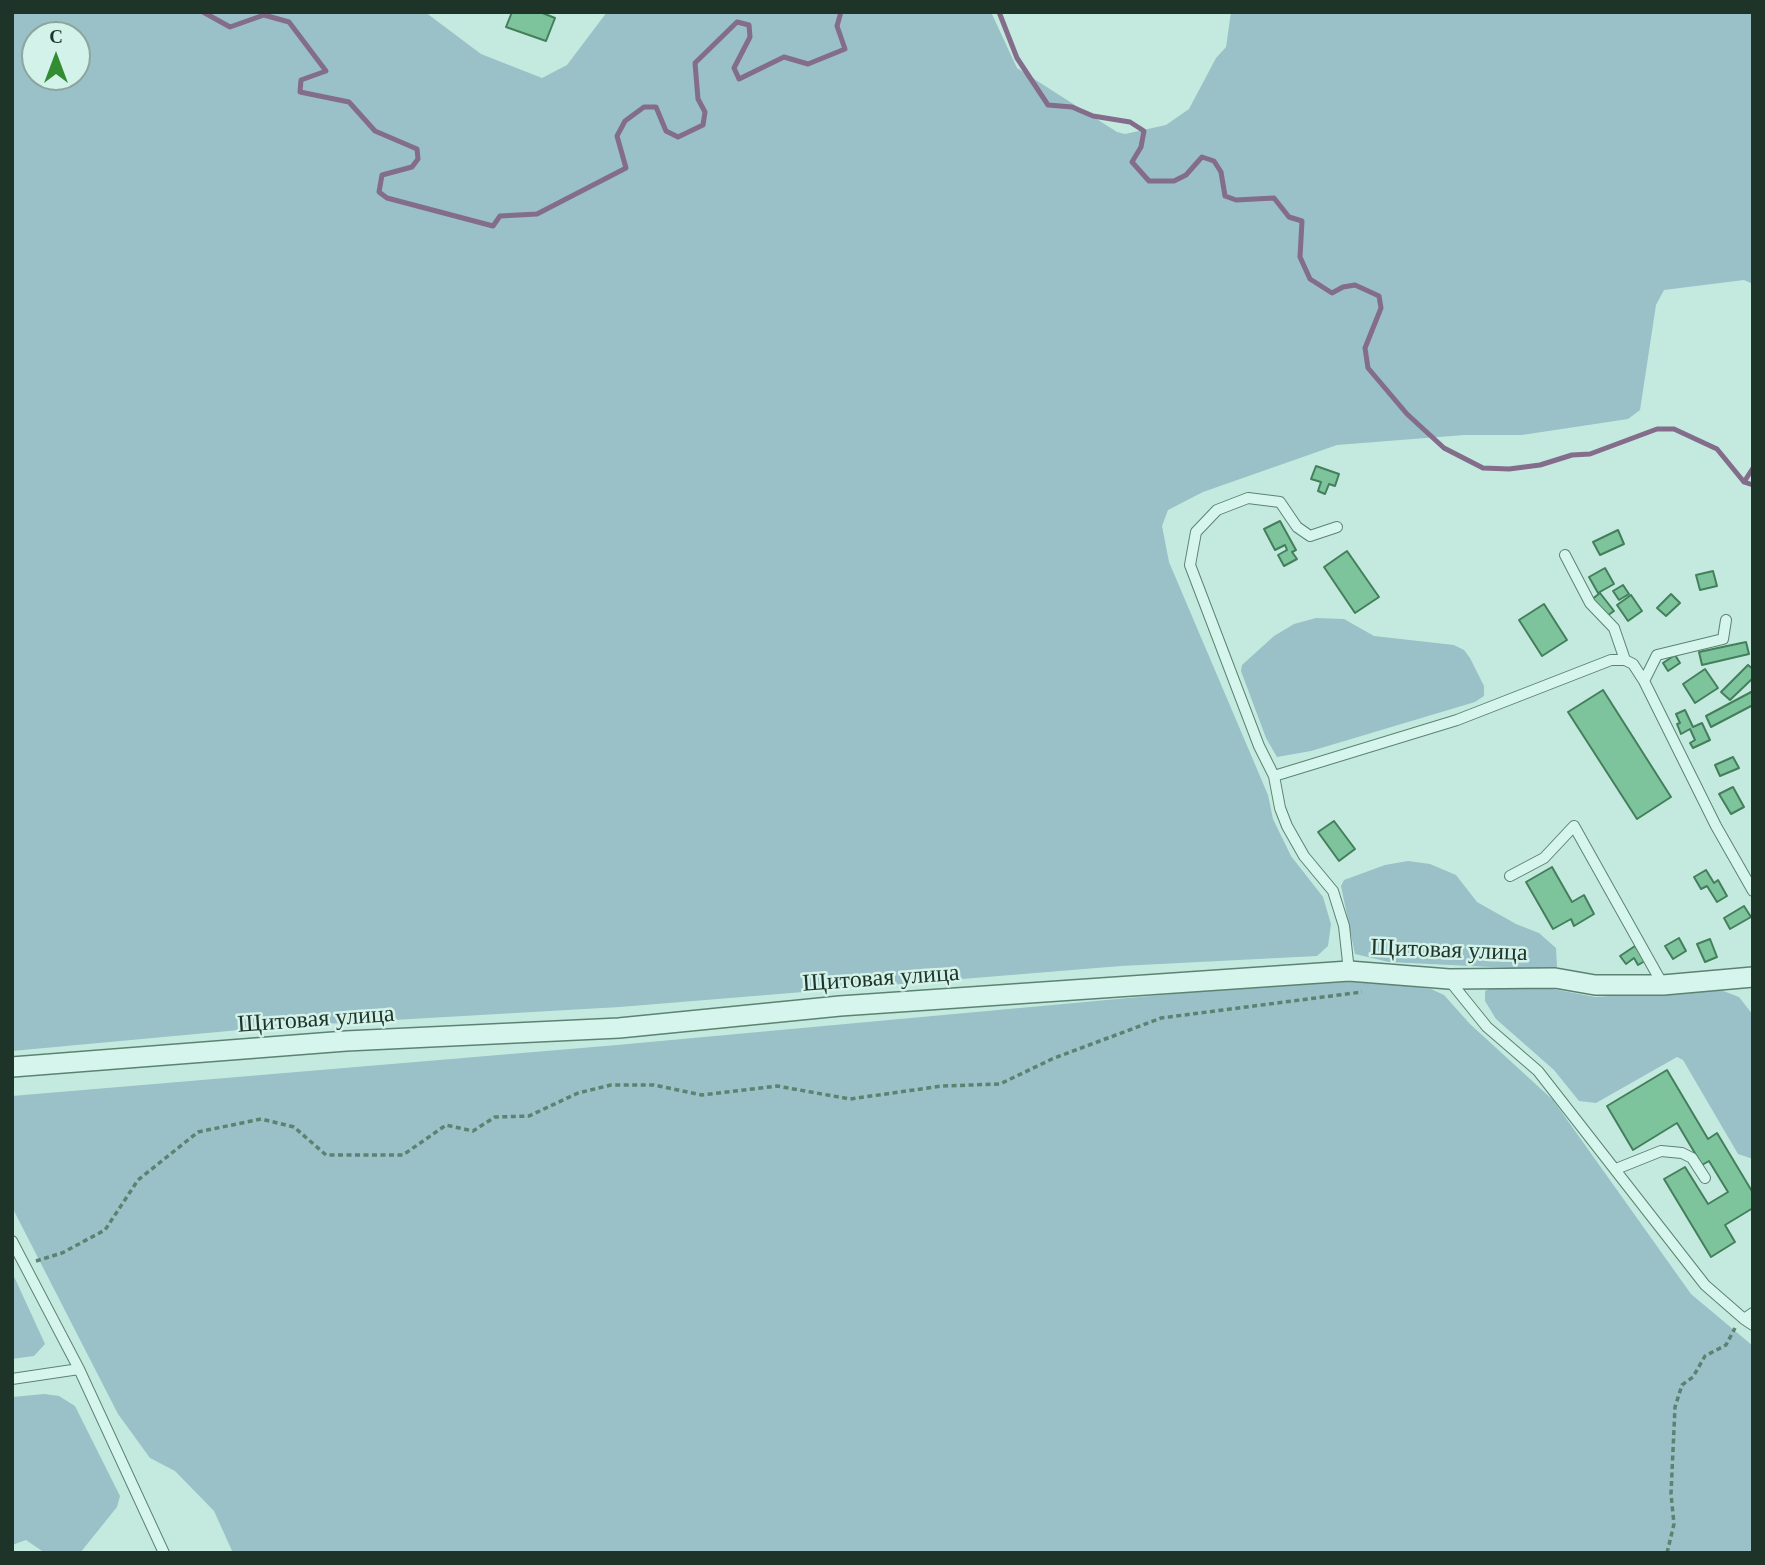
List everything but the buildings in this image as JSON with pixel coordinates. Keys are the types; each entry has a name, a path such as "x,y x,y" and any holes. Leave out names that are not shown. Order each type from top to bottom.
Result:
{"street":[{"name":"Щитовая улица","path":"12,1067 346,1041 619,1028 840,1006 1349,971 1449,979 1555,978 1595,985 1663,985 1751,980"}],"lane":[{"path":"1338,527 1310,536 1297,527 1280,502 1248,498 1217,510 1196,532 1190,565 1259,746 1274,776 1280,808 1287,826 1304,856 1333,891 1344,926 1349,971"},
{"path":"1564,555 1590,603 1614,628 1625,660"},
{"path":"1644,681 1657,655 1723,639 1726,620"},
{"path":"1274,776 1457,720 1611,660 1625,660 1633,664 1644,681 1716,825 1753,891"},
{"path":"1510,876 1544,858 1574,827 1663,985"},
{"path":"1449,979 1487,1027 1538,1071 1705,1285 1750,1319"},
{"path":"1616,1168 1661,1151 1682,1153 1692,1158 1705,1178"},
{"path":"12,1241 79,1369 164,1553"},
{"path":"12,1379 79,1369"}],"path":[{"path":"24,1265 62,1252 105,1230 138,1181 198,1132 261,1119 294,1128 326,1155 403,1155 446,1125 473,1131 495,1117 528,1115 578,1093 611,1086 654,1085 702,1095 777,1086 850,1099 942,1086 1000,1084 1052,1059 1161,1018 1343,997 1366,991 1383,975"},
{"path":"1667,1553 1674,1524 1671,1438 1675,1407 1682,1385 1692,1377 1705,1356 1726,1345 1730,1334 1750,1319"}],"shaded area":[{"path":"12,12 425,12 481,54 542,78 567,65 607,12 991,12 1017,68 1117,132 1125,134 1166,125 1189,109 1216,58 1226,47 1231,12 1753,12 1753,284 1744,280 1664,290 1656,305 1640,410 1628,419 1522,435 1464,435 1337,445 1203,492 1168,510 1162,526 1169,562 1268,795 1273,819 1291,856 1323,897 1331,924 1328,946 1317,956 1121,966 620,1007 272,1027 12,1051"},
{"path":"1316,618 1344,619 1374,636 1454,645 1464,650 1470,658 1484,686 1484,696 1475,702 1311,751 1277,757 1266,738 1241,671 1242,665 1274,636 1294,624"},
{"path":"1408,861 1430,864 1456,875 1477,902 1516,924 1539,933 1556,948 1557,967 1551,970 1389,962 1355,954 1341,886 1344,880 1385,865"},
{"path":"1346,978 1431,989 1444,995 1470,1024 1553,1100 1691,1294 1753,1346 1753,1553 233,1553 214,1511 175,1471 150,1458 118,1414 12,1207 12,1096 617,1045"},
{"path":"1495,986 1553,989 1595,997 1718,989 1739,997 1753,1015 1753,1159 1738,1154 1683,1060 1677,1057 1596,1103 1579,1101 1554,1070 1496,1019 1485,1001 1485,991"},
{"path":"12,1272 45,1344 34,1356 12,1359"},
{"path":"44,1394 59,1396 75,1406 120,1496 117,1507 80,1553 45,1553 26,1540 12,1545 12,1397"}],"waterway":[{"path":"203,12 230,27 264,15 289,22 326,71 301,80 300,92 349,102 375,131 417,149 418,159 412,167 382,175 379,192 387,198 493,226 500,216 537,214 626,168 617,136 625,121 644,107 656,107 666,131 678,137 703,125 705,112 698,99 695,63 737,22 749,25 750,37 734,68 739,79 784,57 808,64 845,49 837,26 841,12"},
{"path":"999,12 1017,58 1048,105 1072,107 1093,116 1130,122 1144,131 1141,147 1132,162 1149,181 1174,181 1186,175 1202,157 1214,161 1221,172 1225,196 1236,200 1274,198 1289,217 1302,221 1300,257 1310,279 1332,293 1355,285 1379,296 1381,308 1365,348 1368,368 1407,414 1444,448 1483,468 1509,469 1540,465 1572,455 1590,454 1657,429 1674,429 1717,449 1744,482 1753,485"},
{"path":"1744,482 1753,468"}]}
